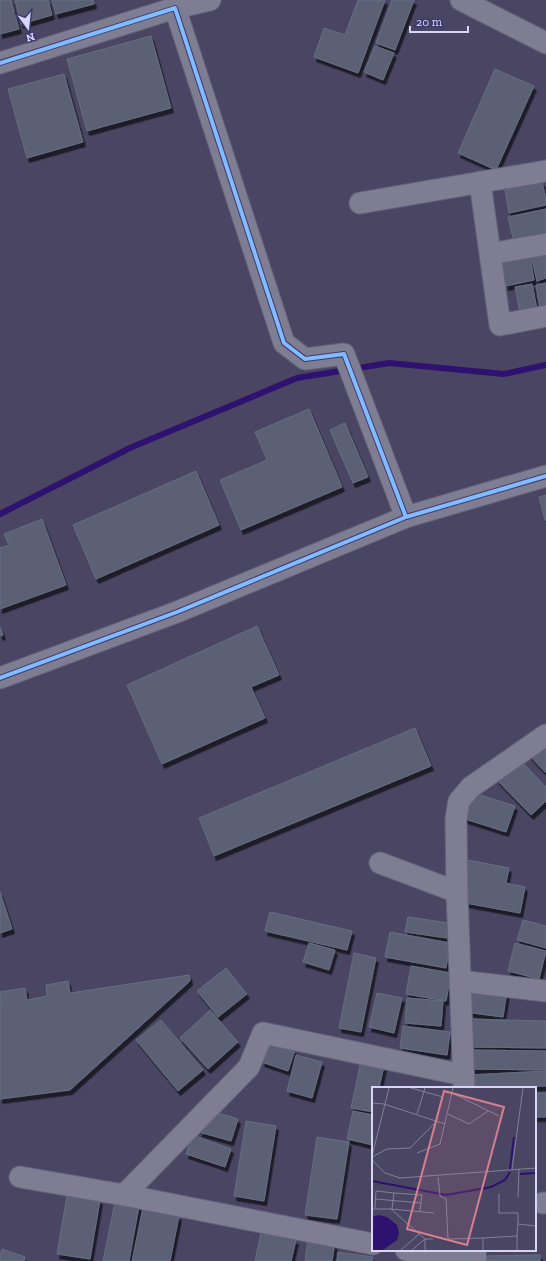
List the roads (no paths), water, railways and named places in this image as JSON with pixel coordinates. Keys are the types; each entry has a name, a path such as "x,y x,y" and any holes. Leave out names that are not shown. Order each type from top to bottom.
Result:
{"street":[{"path":"0,63 175,8 210,0"},
{"path":"461,0 546,43"},
{"path":"175,8 284,343 305,359 344,354 406,517"},
{"path":"360,203 546,171"},
{"path":"480,182 500,325 546,316"},
{"path":"490,254 546,244"},
{"path":"0,678 177,612 406,517 546,476"},
{"path":"124,1195 249,1067 263,1033 464,1082 457,892 456,819 459,801 471,786 546,735"},
{"path":"380,863 457,892"},
{"path":"460,981 544,986"},
{"path":"20,1177 124,1195 372,1244"},
{"path":"411,1251 462,1261"},
{"path":"475,1251 476,1261"}],"waterway":[{"path":"0,514 132,447 297,378 389,363 504,374 546,365"}]}
